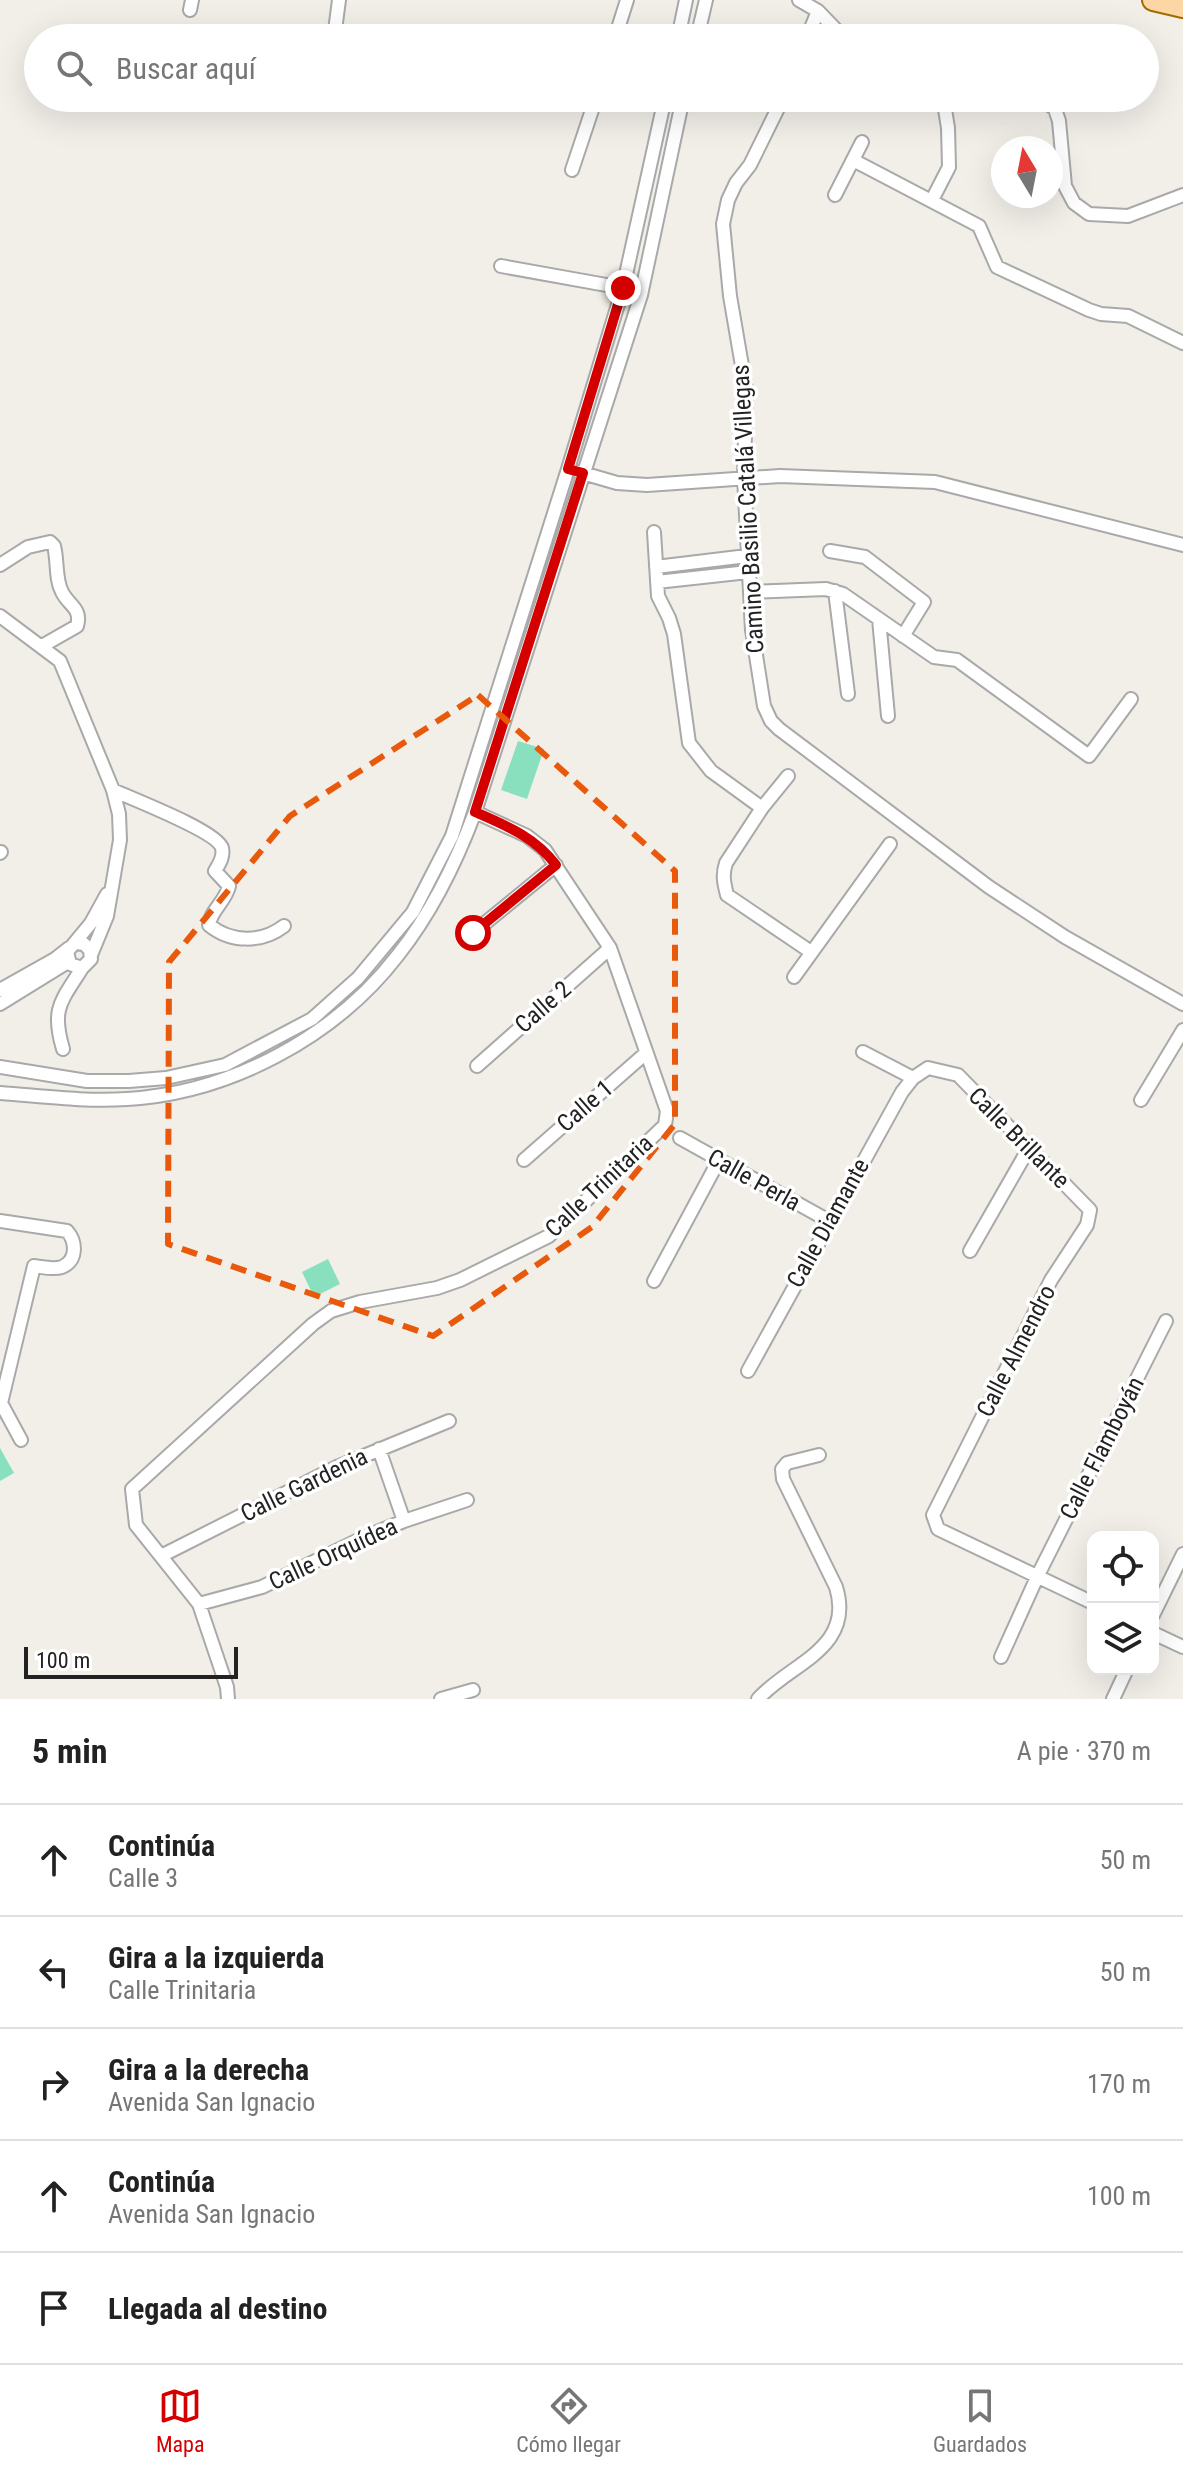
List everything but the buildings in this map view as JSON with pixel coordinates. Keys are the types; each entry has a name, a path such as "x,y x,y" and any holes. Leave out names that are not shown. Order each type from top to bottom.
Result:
{"main road":[{"path":"1153,0 1183,7"}],"street":[{"path":"336,24 339,0"},
{"path":"619,24 627,0"},
{"path":"681,24 686,0"},
{"path":"700,24 706,0"},
{"path":"799,0 818,11 831,24"},
{"path":"813,24 818,11"},
{"path":"572,170 591,112"},
{"path":"0,1067 87,1081 129,1081 192,1073 225,1065 312,1019 358,978 413,912 452,836 568,469 623,288 662,112"},
{"path":"0,1093 92,1100 129,1099 190,1090 230,1077 318,1030 366,990 397,957 442,888 475,812 641,295 680,112"},
{"name":"Camino Basilio Catalá Villegas","path":"776,112 750,165 736,183 728,200 723,224 730,296 746,389 744,477 747,556 752,630 764,706 779,729 989,887 1065,937 1183,1004"},
{"path":"932,200 949,167 948,128 942,112"},
{"path":"1056,112 1065,186 1074,203 1089,214 1128,216 1183,195"},
{"path":"835,195 862,142"},
{"path":"853,160 979,226 997,267 1089,310 1128,316 1183,343"},
{"path":"501,266 623,288"},
{"path":"568,469 617,483 647,485 744,477 935,482 1183,545"},
{"path":"654,532 658,596 674,634 689,743 711,771 762,808"},
{"path":"0,565 37,543 50,542 54,546 62,594 78,612 79,618 77,626 42,646"},
{"path":"830,551 865,557 924,602 903,636"},
{"path":"656,567 747,556"},
{"path":"657,582 748,572"},
{"path":"750,592 803,588 835,591 934,657 957,660 1089,756 1131,699"},
{"path":"835,591 848,694"},
{"path":"0,616 60,661 113,790 119,814 120,840 107,916 89,963 82,968 57,1012 56,1022 63,1049"},
{"path":"879,619 888,716"},
{"path":"788,776 762,808 722,873 727,895 811,952"},
{"path":"113,790 197,827 219,842 222,858 215,871 229,886 209,925 218,932 237,938 255,938 276,932 284,926"},
{"name":"Calle Trinitaria","path":"161,1556 136,1525 132,1489 313,1324 331,1311 360,1302 437,1288 460,1280 549,1236 665,1125 667,1111 610,948 545,850 527,836 475,812"},
{"path":"794,977 890,844"},
{"path":"473,933 556,865"},
{"path":"82,968 73,967 66,956 112,884"},
{"path":"0,990 72,946 84,944 91,955"},
{"name":"Calle 2","path":"477,1066 610,948"},
{"path":"0,1004 68,962"},
{"path":"1141,1100 1179,1047 1183,1030"},
{"path":"863,1052 917,1075"},
{"name":"Calle 1","path":"524,1160 646,1053"},
{"name":"Calle Brillante","path":"917,1075 931,1067 958,1075 1074,1194"},
{"name":"Calle Diamante","path":"748,1371 893,1106 917,1075"},
{"name":"Calle Perla","path":"680,1138 829,1221"},
{"path":"970,1251 1029,1148"},
{"path":"654,1281 719,1160"},
{"name":"Calle Almendro","path":"1038,1575 938,1529 933,1515 1051,1280 1087,1225 1090,1210 1074,1194"},
{"path":"0,1221 67,1231 75,1248 72,1257 61,1267 34,1266 1,1403 21,1440"},
{"name":"Calle Flamboyán","path":"1001,1657 1038,1575 1166,1321"},
{"name":"Calle Gardenia","path":"161,1556 337,1467 449,1421"},
{"path":"379,1449 404,1521"},
{"path":"758,1699 808,1662 839,1623 841,1604 836,1587 783,1479 782,1469 787,1463 819,1455"},
{"name":"Calle Orquídea","path":"199,1604 262,1587 404,1521 467,1500"},
{"path":"1159,1603 1183,1554"},
{"path":"161,1556 199,1604 227,1687 228,1699"},
{"path":"1038,1575 1087,1600"},
{"path":"1159,1636 1183,1647"},
{"path":"1113,1699 1124,1675"},
{"path":"441,1699 473,1690"}],"highlighted area":[{"path":"478,695 675,871 675,1124 592,1227 433,1336 168,1244 169,962 290,816"}],"green space":[{"path":"518,741 544,749 527,799 501,790"},
{"path":"328,1259 340,1284 314,1297 302,1272"},
{"path":"0,1448 14,1473 0,1481"}],"route":[{"path":"473,933 556,865 545,850 527,836 475,812 583,473 568,469 623,288"}]}
